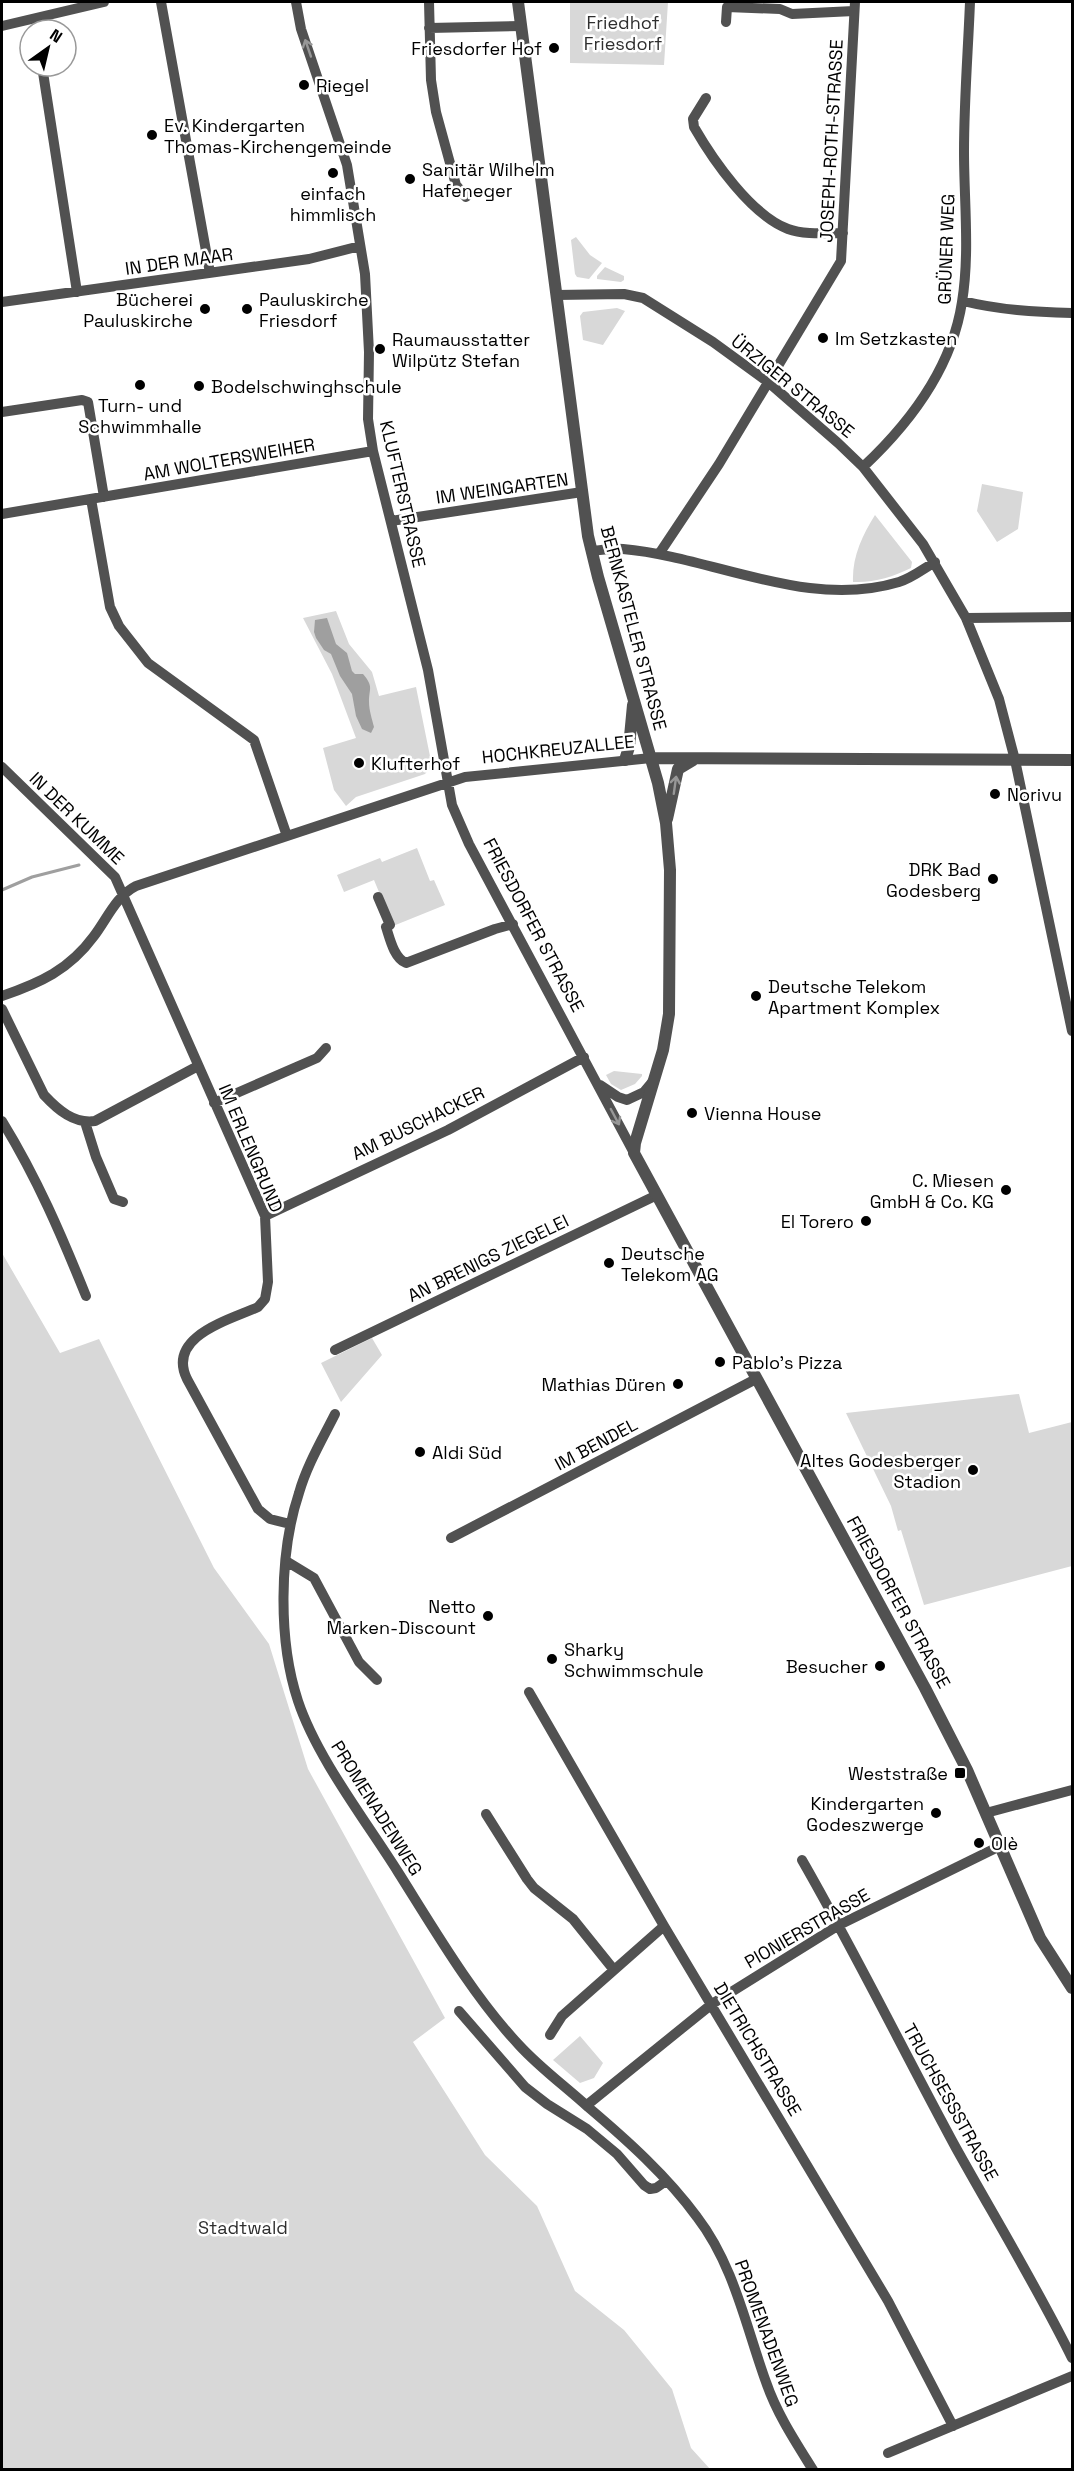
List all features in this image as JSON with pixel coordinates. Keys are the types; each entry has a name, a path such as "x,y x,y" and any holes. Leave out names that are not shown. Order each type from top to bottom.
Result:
{"street":[{"path":"33,18 104,2"},
{"path":"161,2 210,273"},
{"name":"KLUFTERSTRASSE","path":"297,2 301,29 346,165 365,274 369,341 368,419 373,451 428,670 448,783"},
{"path":"429,2 436,112 456,185 466,197"},
{"name":"BERNKASTELER STRASSE","path":"518,2 591,551 651,758 666,823 670,870 669,1014 655,1079 634,1153"},
{"name":"GRÜNER WEG","path":"863,467 900,430 939,371 953,340 963,301 964,104 970,2"},
{"path":"726,22 727,7 780,9 792,14 811,15 855,6"},
{"name":"JOSEPH-ROTH-STRASSE","path":"659,554 719,464 838,269 843,254 855,6"},
{"path":"2,26 18,22"},
{"path":"429,28 521,26"},
{"path":"44,78 77,292"},
{"path":"706,98 693,119 694,128 731,180 758,209 789,229 843,233"},
{"name":"IN DER MAAR","path":"2,303 309,259 360,246"},
{"name":"ÜRZIGER STRASSE","path":"556,295 624,294 643,298 691,327 768,382 814,420 863,467 935,562 966,618 999,699 1015,760 1072,1031"},
{"path":"963,301 987,308 1072,313"},
{"path":"2,412 82,400 88,402 104,497"},
{"name":"AM WOLTERSWEIHER","path":"2,514 373,451"},
{"name":"IM WEINGARTEN","path":"391,520 582,492"},
{"path":"91,499 110,607 128,639 148,663 254,740 287,836"},
{"path":"591,551 621,548 659,554 784,583 835,590 863,589 901,582 935,562"},
{"path":"966,618 1072,617"},
{"path":"625,760 629,747 633,698"},
{"name":"HOCHKREUZALLEE","path":"2,996 40,983 74,960 95,936 122,896 136,886 475,776 651,758 1072,760"},
{"path":"666,823 678,769 697,758"},
{"name":"IN DER KUMME","path":"2,767 115,877 122,896"},
{"name":"FRIESDORFER STRASSE","path":"448,783 452,805 469,844 954,1743 1040,1938 1072,1988"},
{"name":"IM ERLENGRUND","path":"122,896 265,1216 268,1282 266,1299 258,1307 194,1338 185,1351 183,1364 187,1379 258,1509 270,1519 290,1524"},
{"path":"378,897 390,925 386,927 396,954 406,963 513,924"},
{"path":"2,1009 44,1095 68,1116 85,1122 95,1121 198,1066"},
{"path":"214,1103 317,1058 326,1048"},
{"name":"AM BUSCHACKER","path":"265,1216 448,1130 584,1058"},
{"path":"595,1081 607,1091 627,1100 644,1092 655,1079"},
{"path":"2,1120 24,1156 52,1211 86,1296"},
{"path":"85,1122 96,1157 114,1199 123,1202"},
{"name":"AN BRENIGS ZIEGELEI","path":"335,1350 657,1195"},
{"name":"IM BENDEL","path":"451,1538 756,1379"},
{"name":"PROMENADENWEG","path":"334,1414 305,1474 290,1524 286,1561 285,1605 290,1668 298,1701 319,1748 490,2011 544,2071 587,2105 666,2181 698,2218 732,2280 766,2385 779,2415 813,2469"},
{"path":"286,1561 314,1578 359,1662 376,1680"},
{"name":"DIETRICHSTRASSE","path":"529,1692 664,1926 888,2301 953,2426"},
{"path":"986,1813 1072,1790"},
{"path":"486,1814 534,1888 573,1919 614,1970"},
{"name":"PIONIERSTRASSE","path":"587,2105 712,2004 839,1925 1000,1846"},
{"name":"TRUCHSESSSTRASSE","path":"802,1860 839,1925 956,2149 1049,2312 1072,2358"},
{"path":"550,2035 562,2016 664,1926"},
{"path":"459,2011 525,2087 547,2104 587,2128 617,2154 644,2185 650,2189 656,2188 666,2181"},
{"path":"502,2058 518,2044"},
{"path":"888,2453 1072,2376"}],"green space":[{"name":"Friedhof Friesdorf","path":"570,2 668,2 664,65 570,63"},
{"path":"576,237 590,255 602,263 589,279 577,277 575,274 571,240"},
{"path":"605,267 624,276 624,280 621,282 597,279"},
{"path":"617,308 625,311 603,345 583,340 580,316 583,312"},
{"path":"982,484 1023,492 1018,529 997,542 977,511"},
{"path":"875,515 912,562 911,568 883,579 853,582 854,564 859,547"},
{"path":"336,611 349,644 372,672 379,696 416,687 432,766 425,774 356,797 346,806 334,790 323,748 356,738 332,674 303,618"},
{"path":"417,848 430,881 434,880 445,905 393,926 374,880 344,892 337,875 380,858 382,862"},
{"path":"614,1071 642,1074 642,1076 635,1084 621,1090 611,1084 606,1075"},
{"name":"Stadtwald","path":"2,1253 60,1353 99,1339 214,1568 269,1644 308,1769 445,2018 413,2042 485,2155 537,2206 575,2291 624,2330 672,2389 691,2448 710,2469 2,2469"},
{"path":"372,1338 382,1355 341,1402 321,1363"},
{"name":"Altes Godesberger Stadion","path":"1019,1394 1029,1433 1072,1422 1072,1566 924,1605 901,1530 898,1531 891,1506 846,1413"},
{"path":"580,2036 603,2063 594,2078 580,2083 553,2060"}],"shaded area":[{"path":"327,618 336,644 347,653 352,671 355,674 363,674 370,685 369,705 374,727 371,733 362,729 356,716 352,694 340,676 331,654 324,650 316,638 315,620"}],"waterway":[{"path":"2,890 32,877 79,865"}],"place":[{"name":"Friesdorfer Hof","path":"554,48"},
{"name":"Riegel","path":"304,85"},
{"name":"Ev. Kindergarten Thomas-Kirchengemeinde","path":"152,135"},
{"name":"einfach himmlisch","path":"333,173"},
{"name":"Sanitär Wilhelm Hafeneger","path":"410,179"},
{"name":"Bücherei Pauluskirche","path":"205,309"},
{"name":"Pauluskirche Friesdorf","path":"247,309"},
{"name":"Im Setzkasten","path":"823,338"},
{"name":"Raumausstatter Wilpütz Stefan","path":"380,349"},
{"name":"Turn- und Schwimmhalle","path":"140,385"},
{"name":"Bodelschwinghschule","path":"199,386"},
{"name":"Klufterhof","path":"359,763"},
{"name":"Norivu","path":"995,794"},
{"name":"DRK Bad Godesberg","path":"993,879"},
{"name":"Deutsche Telekom Apartment Komplex","path":"756,996"},
{"name":"Vienna House","path":"692,1113"},
{"name":"C. Miesen GmbH & Co. KG","path":"1006,1190"},
{"name":"El Torero","path":"866,1221"},
{"name":"Deutsche Telekom AG","path":"609,1263"},
{"name":"Pablo's Pizza","path":"720,1362"},
{"name":"Mathias Düren","path":"678,1384"},
{"name":"Aldi Süd","path":"420,1452"},
{"name":"Altes Godesberger Stadion","path":"973,1470"},
{"name":"Netto Marken-Discount","path":"488,1616"},
{"name":"Sharky Schwimmschule","path":"552,1659"},
{"name":"Besucher","path":"880,1666"},
{"name":"Weststraße","path":"960,1773"},
{"name":"Kindergarten Godeszwerge","path":"936,1813"},
{"name":"Olè","path":"979,1843"}]}
